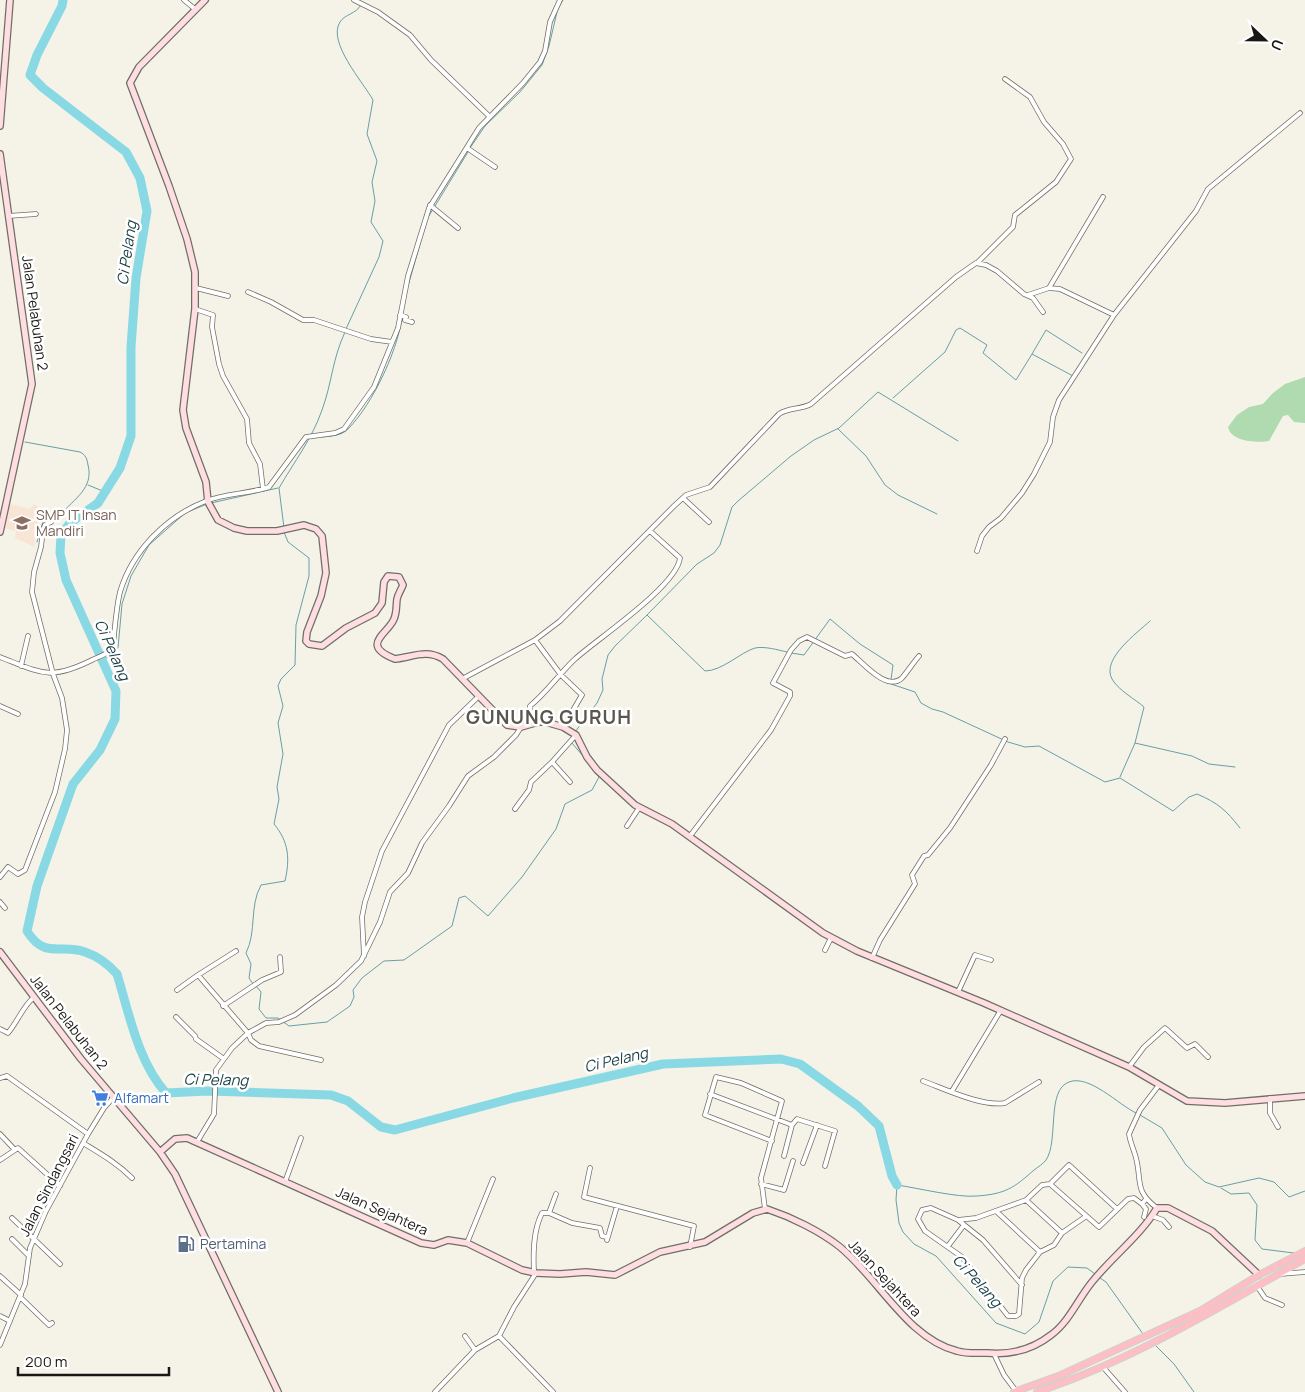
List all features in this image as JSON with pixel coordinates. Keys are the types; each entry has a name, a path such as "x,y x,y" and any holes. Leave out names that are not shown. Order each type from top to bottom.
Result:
{"main road":[{"path":"1037,1392 1103,1367 1167,1337 1276,1275 1294,1263 1305,1252"},
{"path":"1015,1392 1061,1375 1127,1346 1200,1311 1259,1275 1305,1259"}],"street":[{"path":"0,126 10,0"},
{"path":"184,0 196,10"},
{"path":"205,0 139,67 130,83 183,227 192,260 196,288 195,309 183,410 186,428 206,482 209,503 218,520 240,530 277,531 304,525 316,530 322,536 326,573 321,596 307,632 309,644 322,646 346,628 375,613 382,602 384,582 392,575 399,577 403,585 397,598 395,618 378,638 380,650 395,658 431,654 443,659 504,723 515,728 542,721 563,727 576,735 587,757 597,770 639,808 667,821 690,836 831,938 872,958 1001,1010 1129,1067 1192,1102 1226,1103 1305,1096"},
{"path":"354,0 378,12 410,35 431,60 489,116"},
{"path":"0,659 53,674 81,666 108,652 112,645 120,591 145,545 153,535 186,510 263,489 274,483 306,438 328,436 344,429 362,409 380,383 390,357 392,342 400,329 410,280 432,205 489,116 499,111 525,87 531,78 544,56 554,17 562,1"},
{"path":"462,679 535,640 560,621 683,498 710,487 779,414 788,409 803,408 811,404 956,277 976,264 1013,227 1016,215 1056,182 1071,159 1063,144 1044,122 1030,97 1005,78"},
{"path":"976,551 989,526 1001,518 1022,493 1034,474 1050,442 1053,417 1059,400 1114,315 1196,211 1208,189 1300,113"},
{"path":"469,148 495,167"},
{"name":"Jalan Pelabuhan 2","path":"0,154 0,168 32,384 2,512 0,532"},
{"path":"1049,288 1103,197"},
{"path":"432,205 458,228"},
{"path":"8,216 36,214"},
{"path":"976,264 986,265 997,271 1024,294 1028,295 1043,312"},
{"path":"196,288 228,296"},
{"path":"1028,295 1049,288 1060,289 1114,315"},
{"path":"248,292 271,302 305,321 314,320 371,339 392,342"},
{"path":"195,309 213,316 212,327 219,364 223,376 247,419 250,443 260,464 263,489"},
{"path":"402,315 405,320 412,322"},
{"path":"683,498 709,522"},
{"path":"0,877 8,867 18,874 25,870 63,767 67,730 62,698 53,674 32,592 34,572 41,547 43,530 45,525 51,522"},
{"path":"542,721 530,707 576,658 636,611 676,569 680,558 650,530"},
{"path":"21,666 28,636"},
{"path":"690,836 771,730 790,696 790,692 773,683 799,641 808,637 845,656 852,654 883,680 890,681 901,679 919,656"},
{"path":"535,640 562,675 583,697 563,727"},
{"path":"364,956 362,917 364,902 382,851 449,725 479,696"},
{"path":"0,706 18,714"},
{"path":"197,1142 210,1123 216,1104 216,1070 224,1059 248,1033 259,1026 279,1022 295,1015 336,986 364,956 380,922 390,892 396,883 408,874 422,843 468,776 494,757 516,736 521,727"},
{"path":"515,809 529,790 531,782 576,735"},
{"path":"872,958 880,940 916,882 912,875 924,856 928,855 950,828 991,765 1005,739"},
{"path":"552,762 570,782"},
{"path":"627,826 639,808"},
{"path":"0,902 5,908"},
{"path":"824,950 831,938"},
{"path":"177,990 236,950"},
{"name":"Jalan Pelabuhan 2","path":"0,952 33,998 113,1098 160,1152 178,1181 278,1392"},
{"path":"958,992 975,955 991,960"},
{"path":"223,1006 262,980 280,973 282,969 280,957"},
{"path":"198,975 259,1046 321,1060"},
{"path":"0,1029 8,1034 16,1023 23,1007 33,998"},
{"path":"952,1091 1001,1010"},
{"path":"176,1017 195,1036 196,1040 224,1059"},
{"path":"1129,1067 1144,1047 1165,1028 1187,1048 1195,1044 1208,1057"},
{"path":"764,1209 760,1184 778,1121 782,1103 780,1098 718,1075 710,1094 705,1115 772,1141"},
{"path":"0,1078 7,1076 88,1134"},
{"path":"923,1082 984,1102 999,1104 1005,1104 1039,1082"},
{"path":"1160,1085 1140,1110 1134,1121 1130,1139 1136,1157 1140,1189 1146,1198 1157,1208 1168,1208 1212,1231 1259,1275"},
{"path":"710,1094 792,1126"},
{"name":"Jalan Sindangsari","path":"0,1345 21,1296 26,1278 28,1255 34,1239 83,1142 104,1108 113,1098"},
{"path":"1270,1098 1270,1113 1278,1127"},
{"path":"784,1156 792,1126 797,1119 835,1131 825,1166"},
{"path":"803,1163 817,1125"},
{"path":"0,1134 15,1150"},
{"name":"Jalan Sejahtera","path":"160,1152 179,1137 197,1142 421,1244 434,1245 448,1240 467,1243 522,1270 535,1273 586,1272 615,1275 660,1252 690,1247 705,1242 753,1213 764,1209 781,1215 839,1247 866,1271 926,1337 959,1352 994,1354 1013,1354 1050,1336 1066,1318 1092,1282 1152,1216 1157,1208"},
{"path":"285,1182 301,1138"},
{"path":"83,1142 98,1153 107,1156 132,1178"},
{"path":"0,1160 19,1148 60,1186"},
{"path":"760,1184 784,1190 793,1161"},
{"path":"958,1220 976,1218 997,1212 1026,1200 1042,1185 1050,1184 1069,1165 1117,1209"},
{"path":"590,1168 584,1197 694,1226 690,1247"},
{"path":"467,1243 493,1179"},
{"path":"1050,1184 1096,1227 1100,1227 1130,1198 1146,1208 1144,1217"},
{"path":"549,1213 556,1194"},
{"path":"1142,1204 1146,1198"},
{"path":"1026,1200 1062,1233"},
{"path":"434,1392 475,1350 499,1336 535,1273 534,1249 537,1227 542,1213 549,1213 572,1223 600,1228 602,1236 607,1239 617,1206"},
{"path":"1022,1285 983,1240 958,1220 931,1208 922,1210 919,1216 920,1225 925,1231 962,1257 1008,1316 1019,1314 1022,1285 1026,1270 1040,1252 1054,1245 1062,1233 1085,1217"},
{"path":"997,1212 1040,1252"},
{"path":"1152,1216 1163,1220 1169,1227"},
{"path":"12,1218 60,1264"},
{"path":"948,1246 964,1225"},
{"path":"12,1239 28,1255"},
{"path":"1294,1263 1302,1272"},
{"path":"1276,1275 1302,1272"},
{"path":"0,1276 49,1325 52,1323"},
{"path":"1257,1286 1265,1298 1282,1305"},
{"path":"0,1316 10,1321"},
{"path":"465,1336 475,1350"},
{"path":"499,1336 553,1392"},
{"path":"994,1354 1015,1392"},
{"path":"1103,1367 1125,1392"}],"shaded area":[{"name":"SMP IT Insan Mandiri","path":"10,504 30,509 34,504 45,513 37,527 34,547 15,538 16,531 4,528"}],"green space":[{"path":"1305,377 1305,423 1294,422 1288,415 1283,416 1269,441 1264,442 1239,439 1230,432 1228,427 1237,415 1249,407 1263,404 1285,384"}],"waterway":[{"name":"Ci Pelang","path":"63,0 62,6 37,55 30,75 43,88 126,152 140,178 147,211 136,278 131,347 131,436 120,468 98,503 70,523 61,535 60,553 66,580 116,691 115,719 100,750 73,784 37,886 27,931 40,945 53,949 85,952 102,961 117,974 141,1052 156,1081 166,1093 208,1091 331,1095 348,1101 381,1127 395,1130 513,1098 663,1064 781,1059 800,1064 858,1106 879,1126 892,1176 897,1185"},
{"path":"558,8 563,0"},
{"path":"346,329 379,257 383,241 371,222 375,201 372,182 377,161 367,134 373,100 342,51 337,30 342,19 361,5"},
{"path":"470,148 485,126 520,92 542,65 549,46 557,12"},
{"path":"435,206 468,152"},
{"path":"427,219 433,209"},
{"path":"408,286 426,223"},
{"path":"322,437 336,435 348,429 367,405 391,356 397,339 403,309"},
{"path":"893,398 945,352 956,330 960,328 987,345 983,353 1016,380 1032,354 1073,376"},
{"path":"1032,354 1046,330 1082,353"},
{"path":"284,528 279,488 318,421 337,352 345,332"},
{"path":"647,615 697,564 714,553 720,545 732,507 738,501 791,456 814,440 839,428 878,392 958,441"},
{"path":"838,429 866,456 885,485 898,495 937,514"},
{"path":"25,442 80,452 87,459 89,473 86,487 61,514 53,513 44,518 37,542"},
{"path":"88,485 105,492"},
{"path":"211,503 278,488"},
{"path":"190,511 207,504"},
{"path":"101,660 111,656 118,648 122,604 131,576 149,545 184,514"},
{"path":"253,984 249,978 251,964 246,953 251,936 257,893 261,885 285,881 287,873 287,851 283,837 274,824 279,799 277,787 283,754 278,723 283,706 278,686 281,679 295,665 296,625 309,576 309,558 288,542 284,532"},
{"path":"575,732 597,703 603,690 602,679 608,655 647,615 705,671 725,665 755,648 787,652"},
{"path":"791,653 804,655 830,619 860,644 893,665 891,680"},
{"path":"1135,743 1144,707 1118,687 1112,679 1110,671 1111,663 1122,647 1150,621"},
{"path":"891,684 915,692 921,703 932,709 943,712 1008,742 1025,747 1039,746 1105,782 1120,778 1173,811 1189,797 1197,794 1221,808 1240,828"},
{"path":"571,742 583,756"},
{"path":"1120,777 1135,743 1192,756 1209,764 1235,767"},
{"path":"256,986 261,992 259,1009 266,1018 278,1018 289,1026 327,1022 350,1006 354,997 353,990 362,978 384,961 404,960 452,926 459,898 465,896 488,916 522,877 556,829 565,804 592,790 599,777 596,773"},
{"name":"Ci Pelang","path":"1095,1274 1087,1268 1068,1267 1053,1281 1039,1322 1025,1334 996,1323 936,1256 914,1244 903,1232 899,1223 896,1200 897,1185 969,1196 995,1194 1015,1186 1046,1160 1052,1141 1055,1105 1062,1087 1069,1082 1086,1082 1095,1086 1136,1113"},
{"path":"1140,1115 1162,1128 1186,1165 1205,1182 1219,1187 1259,1178 1274,1182 1289,1197 1305,1191"},
{"path":"1221,1188 1231,1194 1249,1193 1257,1205 1255,1240 1262,1249 1294,1253"},
{"name":"Ci Pelang","path":"1100,1278 1106,1282 1143,1334"},
{"name":"Ci Pelang","path":"1155,1345 1174,1364 1194,1392"}],"place":[{"name":"SMP IT Insan Mandiri","path":"22,523"},
{"name":"Alfamart","path":"100,1098"},
{"name":"Pertamina","path":"186,1244"}],"district":[{"name":"GUNUNG GURUH","path":"549,717"}]}
